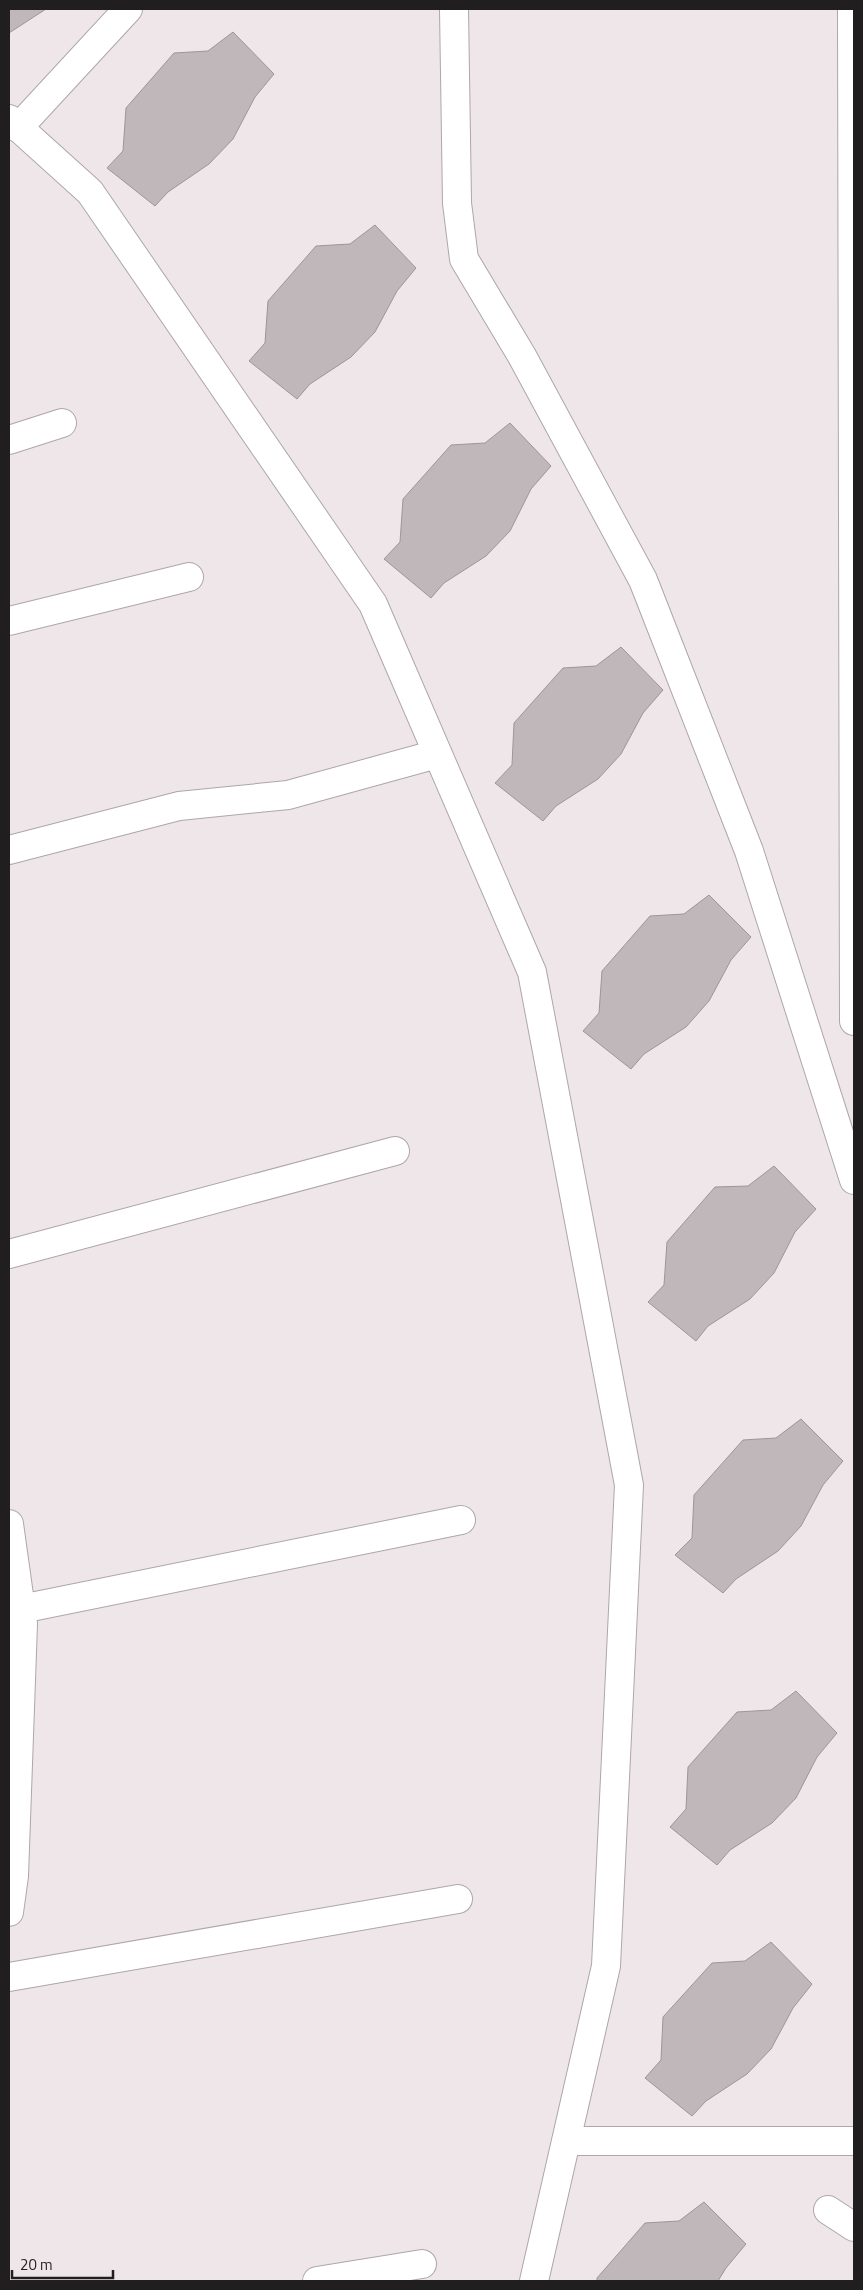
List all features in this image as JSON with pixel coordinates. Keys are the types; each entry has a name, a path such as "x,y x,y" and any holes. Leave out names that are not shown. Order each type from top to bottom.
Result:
{"street":[{"path":"128,9 14,123 90,192 373,604 532,972 629,1486 606,1966 534,2281"},
{"path":"454,9 457,203 464,259 522,356 643,580 749,851 854,1180"},
{"path":"852,9 854,1021"},
{"path":"9,440 62,423"},
{"path":"9,621 189,577"},
{"path":"9,850 179,806 288,795 437,754"},
{"path":"9,1254 394,1151"},
{"path":"21,1609 462,1520"},
{"path":"9,1524 23,1624 14,1876 9,1912"},
{"path":"9,1977 458,1899"},
{"path":"566,2141 854,2141"},
{"path":"828,2210 854,2227"},
{"path":"317,2281 422,2264"}],"building":[{"path":"9,9 46,9 9,33"},
{"path":"233,32 274,74 255,97 233,139 209,164 168,192 155,206 107,168 123,151 126,108 174,53 208,51"},
{"path":"375,225 416,268 397,291 375,332 351,357 310,384 297,399 249,361 265,343 268,301 316,246 350,244"},
{"path":"510,423 551,466 531,489 510,531 486,556 444,583 431,598 384,559 400,542 403,499 451,445 485,443"},
{"path":"621,647 663,690 643,713 621,754 598,779 556,806 543,821 495,783 512,765 514,723 563,668 596,666"},
{"path":"709,895 751,937 731,960 709,1001 686,1027 644,1054 631,1069 583,1031 599,1013 602,971 650,916 684,914"},
{"path":"774,1166 816,1209 795,1232 774,1273 750,1299 708,1326 696,1341 648,1302 664,1285 667,1242 715,1187 748,1186"},
{"path":"801,1419 843,1461 823,1485 801,1526 778,1551 736,1579 723,1593 675,1555 692,1538 694,1495 743,1440 776,1438"},
{"path":"796,1691 837,1733 817,1757 796,1798 772,1823 730,1850 717,1865 670,1827 686,1809 688,1767 737,1712 771,1710"},
{"path":"771,1942 812,1984 793,2008 771,2049 747,2074 706,2101 692,2116 645,2078 661,2060 663,2017 712,1963 745,1961"},
{"path":"704,2202 746,2244 718,2281 597,2281 597,2278 645,2223 679,2221"}]}
